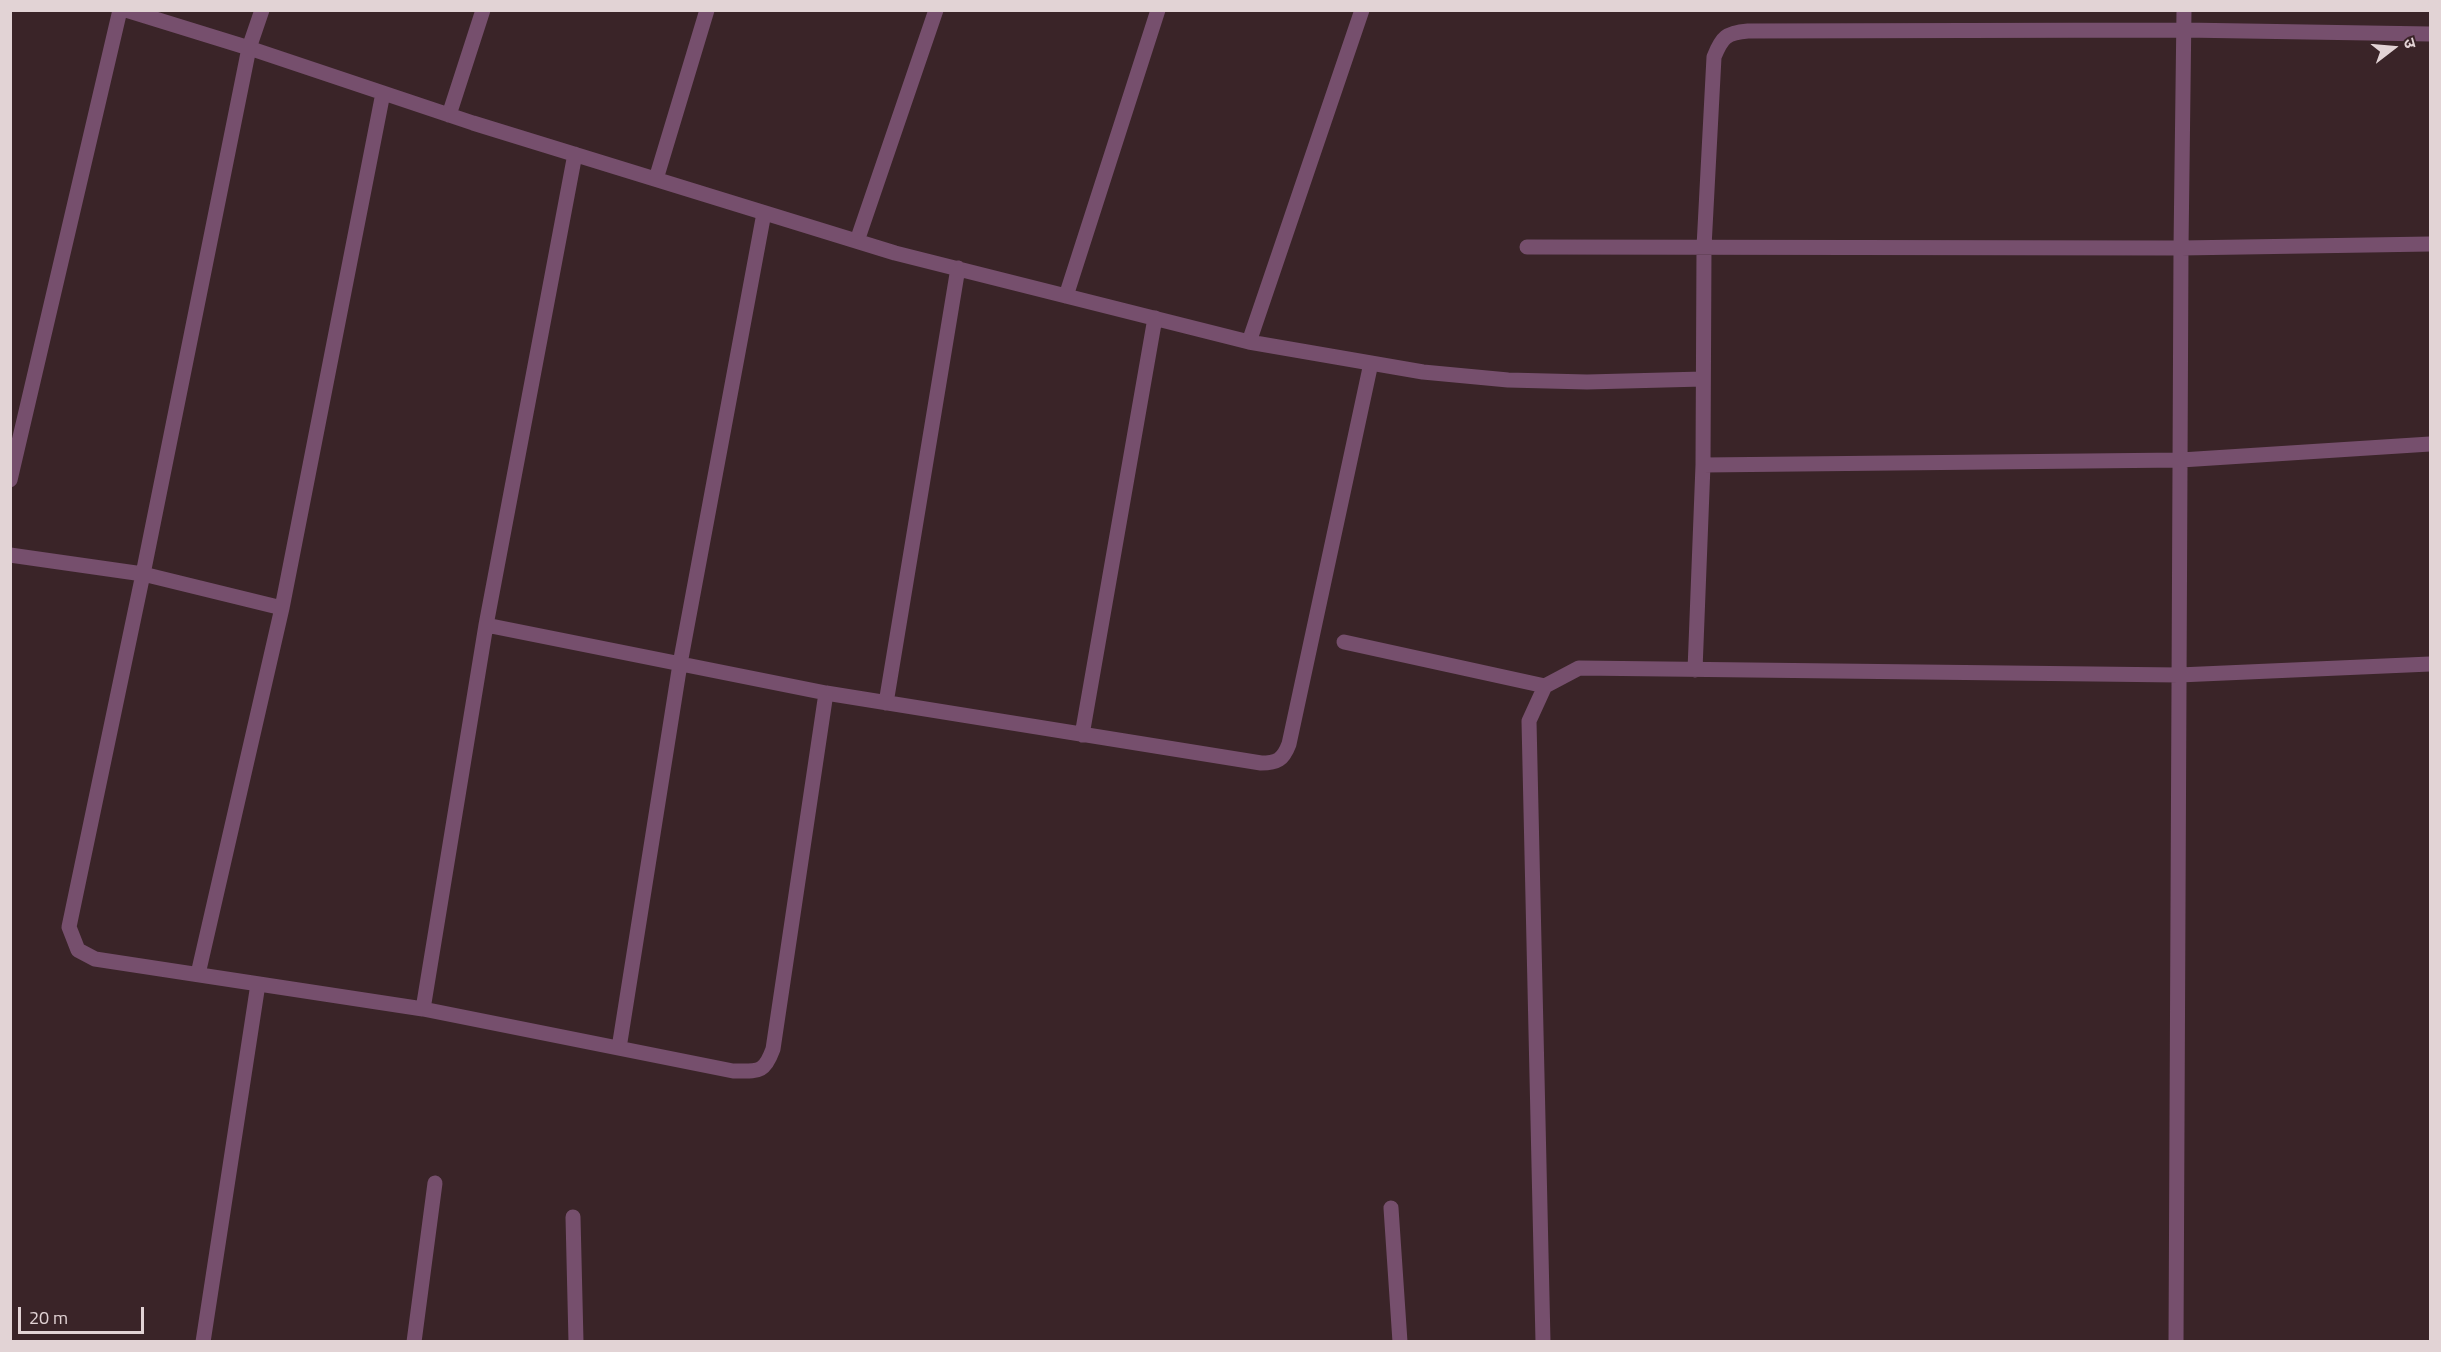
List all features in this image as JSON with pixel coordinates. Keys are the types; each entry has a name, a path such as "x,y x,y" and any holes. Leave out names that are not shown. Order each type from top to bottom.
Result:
{"street":[{"path":"10,480 120,10"},
{"path":"126,10 249,48 449,115 857,241 1249,342 1424,372 1508,380 1587,382 1703,379"},
{"path":"262,10 249,48 69,927 78,950 95,959 423,1010 733,1071 756,1071 768,1064 773,1049 826,693"},
{"path":"449,115 483,10"},
{"path":"656,179 707,10"},
{"path":"857,241 936,10"},
{"path":"1066,296 1158,10"},
{"path":"1249,342 1362,10"},
{"path":"2176,1341 2184,10"},
{"path":"1695,670 1703,465 1704,247 1714,57 1720,42 1731,33 1748,31 2184,30 2430,34"},
{"path":"198,974 282,608 383,93"},
{"path":"423,1010 486,625 575,154"},
{"path":"619,1048 680,664 764,213"},
{"path":"1527,247 2181,248 2430,244"},
{"path":"886,703 958,268"},
{"path":"1082,735 1155,318"},
{"path":"486,625 826,693 1261,763 1275,763 1284,757 1292,733 1371,363"},
{"path":"1703,465 2181,460 2430,444"},
{"path":"10,555 143,574 282,608"},
{"path":"1344,642 1545,686"},
{"path":"1543,1341 1529,722 1545,686 1579,668 2179,675 2430,664"},
{"path":"203,1341 258,984"},
{"path":"414,1341 435,1184"},
{"path":"1391,1208 1400,1341"},
{"path":"573,1217 576,1341"}]}
